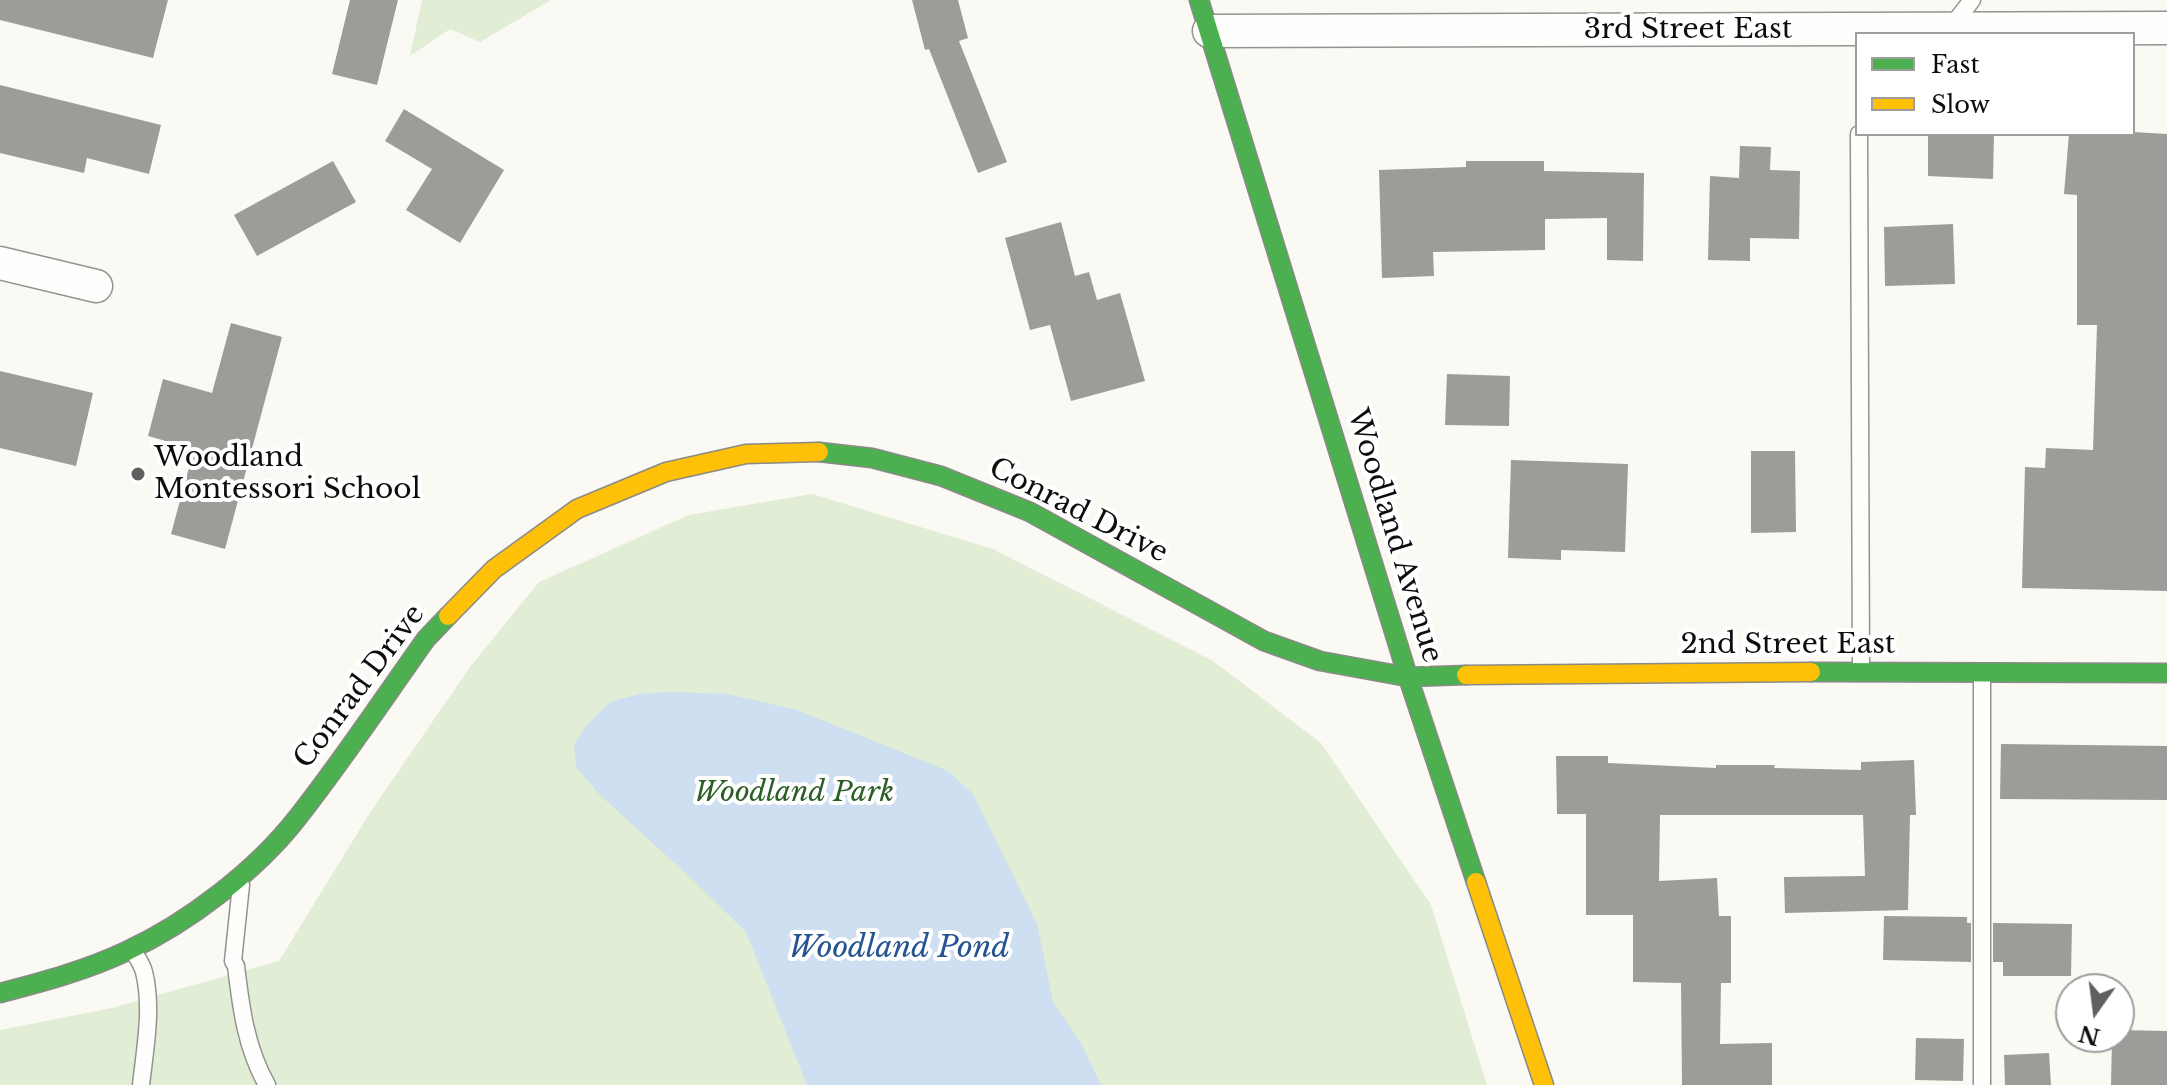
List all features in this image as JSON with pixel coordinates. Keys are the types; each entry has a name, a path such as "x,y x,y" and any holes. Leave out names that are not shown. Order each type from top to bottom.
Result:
{"street":[{"name":"Woodland Avenue","path":"1199,0 1408,677 1544,1085"},
{"name":"3rd Street East","path":"1209,31 1648,15 1947,31 2167,28"},
{"path":"0,263 96,286"},
{"name":"Conrad Drive","path":"0,993 46,981 131,948 178,922 242,875 297,819 426,639 494,569 577,509 666,472 746,454 809,451 872,458 941,476 1030,512 1264,641 1320,661 1408,677"},
{"name":"2nd Street East","path":"1408,677 1861,672 2167,673"}],"lane":[{"path":"1947,31 1972,0"},
{"path":"1859,136 1861,672"},
{"path":"1982,673 1982,1085"},
{"path":"242,875 233,961 243,1021 255,1064 267,1085"},
{"path":"131,948 143,970 145,987 147,1019 141,1085"}],"green space":[{"path":"422,0 551,0 480,42 450,29 410,56"},
{"name":"Woodland Park","path":"812,494 993,549 1213,661 1321,743 1431,905 1487,1085 0,1085 0,1030 112,1008 279,961 371,811 470,667 539,582 689,515"}],"water":[{"name":"Woodland Pond","path":"639,694 728,694 797,710 948,771 973,794 1037,924 1053,1002 1081,1043 1101,1085 807,1085 746,932 599,794 576,767 574,745 587,725 610,702"}],"building":[{"path":"0,0 168,0 153,58 0,20"},
{"path":"350,0 398,0 377,85 332,74"},
{"path":"912,0 958,0 968,38 959,41 1007,162 978,173 929,49 925,50"},
{"path":"0,85 161,125 149,174 87,158 84,173 0,153"},
{"path":"404,109 504,170 460,243 406,210 432,169 385,141"},
{"path":"2135,132 2167,134 2167,591 2022,588 2025,467 2045,468 2046,448 2093,450 2097,325 2077,325 2077,195 2064,194 2069,136 2135,136"},
{"path":"1928,136 1994,136 1993,179 1928,176"},
{"path":"1740,146 1771,147 1770,170 1800,171 1799,239 1750,238 1750,261 1708,260 1710,176 1739,178"},
{"path":"333,161 356,202 257,256 234,215"},
{"path":"1466,161 1544,161 1544,171 1644,173 1643,261 1607,260 1607,218 1545,219 1545,250 1433,252 1434,276 1382,278 1379,170 1466,167"},
{"path":"1061,222 1075,276 1089,272 1097,300 1120,293 1145,381 1071,401 1050,325 1030,330 1005,238"},
{"path":"1953,224 1955,284 1885,286 1884,227"},
{"path":"231,323 282,337 225,549 171,534 194,449 148,436 163,379 212,393"},
{"path":"0,371 93,393 76,466 0,448"},
{"path":"1447,374 1510,376 1509,426 1445,425"},
{"path":"1751,451 1795,451 1796,532 1751,533"},
{"path":"1511,460 1628,464 1625,552 1561,550 1561,560 1508,558"},
{"path":"2001,744 2167,746 2167,800 2000,799"},
{"path":"1556,756 1608,756 1608,763 1716,768 1716,765 1775,765 1774,768 1861,770 1861,762 1914,760 1916,815 1910,815 1908,910 1785,913 1784,877 1865,876 1863,815 1660,815 1659,881 1717,878 1719,916 1731,916 1731,983 1721,983 1720,1044 1772,1043 1772,1085 1682,1085 1681,983 1633,982 1633,915 1586,915 1586,814 1557,814"},
{"path":"1884,916 1967,917 1967,923 1971,923 1971,962 1883,960"},
{"path":"1993,923 2072,924 2071,973 2003,976 2003,962 1993,962"},
{"path":"2135,1030 2167,1031 2167,1085 2111,1085 2112,1053 2135,1053"},
{"path":"1916,1038 1964,1039 1963,1081 1915,1080"},
{"path":"2049,1053 2051,1085 2005,1085 2004,1055"}],"traffic: fast":[{"path":"1199,0 1408,677 1476,882"},
{"path":"819,452 872,458 941,476 1030,512 1264,641 1320,661 1408,677 1466,675"},
{"path":"0,993 81,970 127,951 174,926 242,875 298,817 426,639 448,616"},
{"path":"1811,672 2167,673"}],"traffic: slow":[{"path":"448,616 494,569 577,509 666,472 746,454 819,452"},
{"path":"1466,675 1811,672"},
{"path":"1476,882 1544,1085"}],"place":[{"name":"Woodland Montessori School","path":"138,474"}]}
